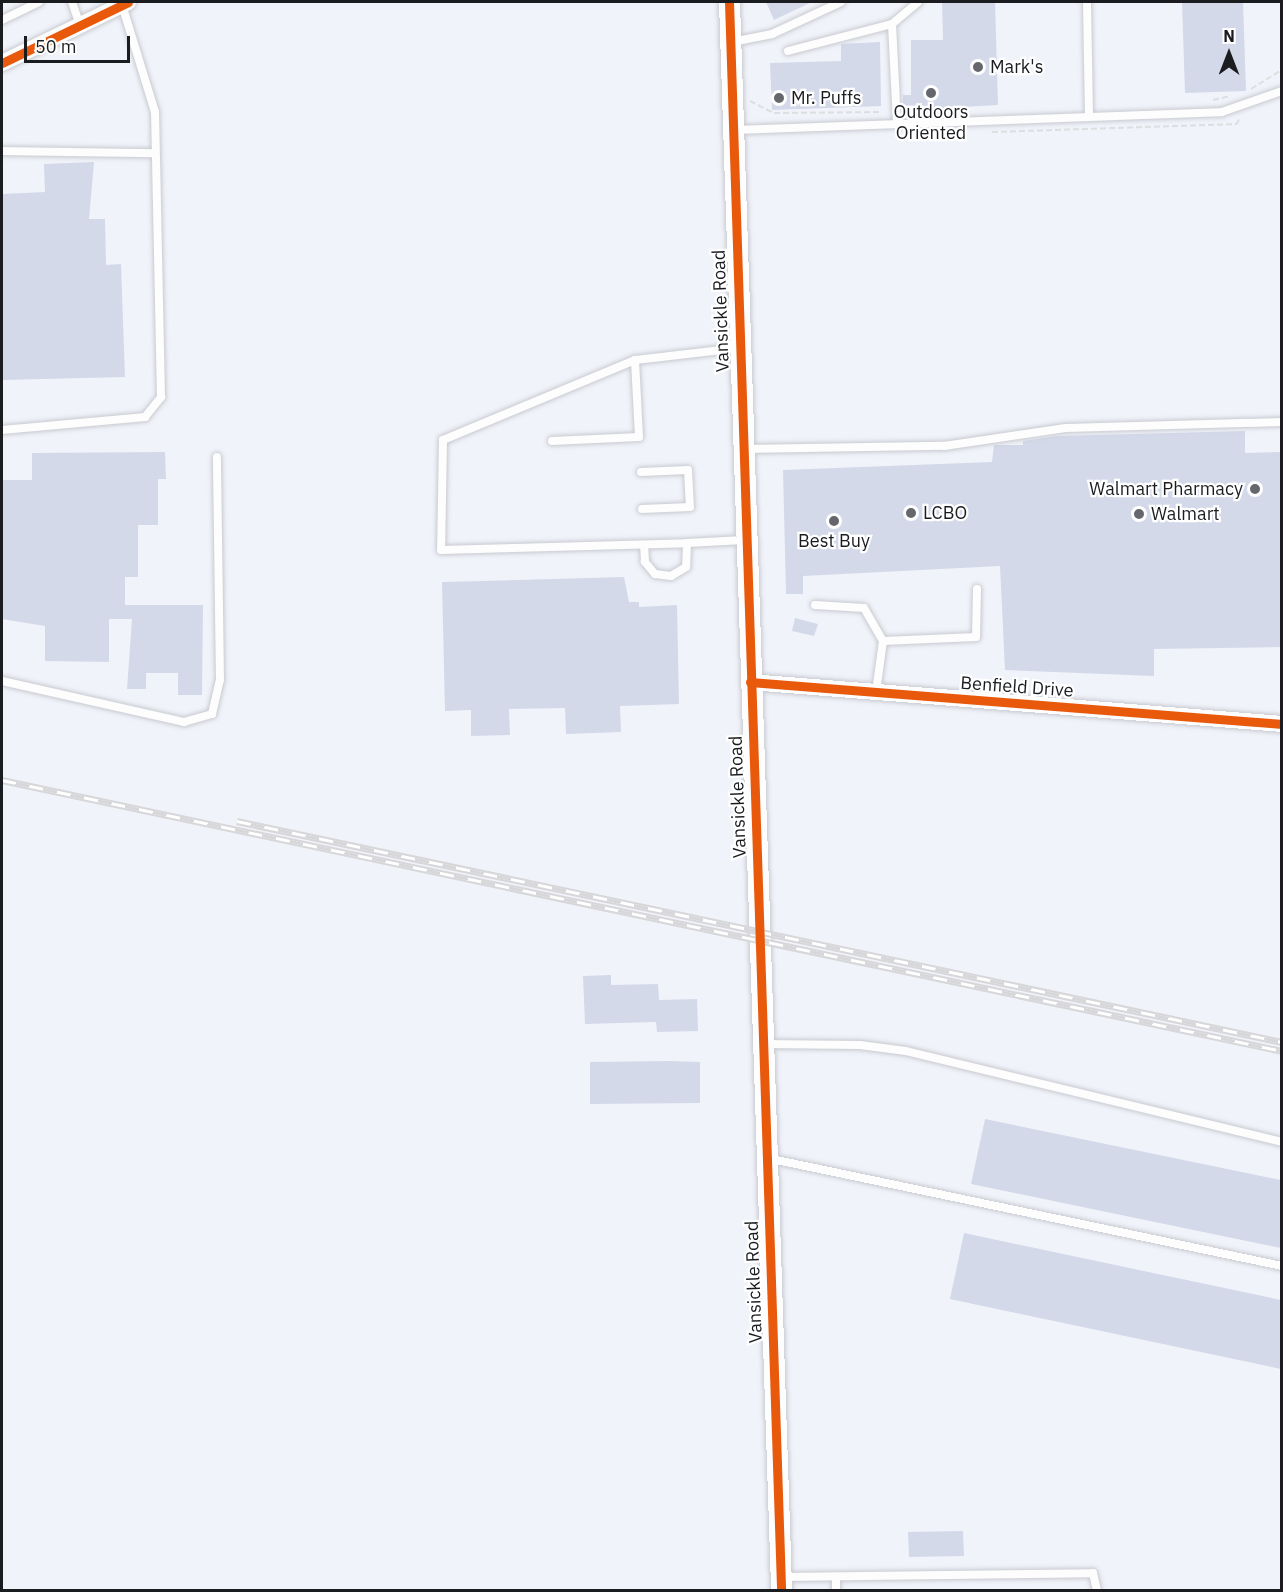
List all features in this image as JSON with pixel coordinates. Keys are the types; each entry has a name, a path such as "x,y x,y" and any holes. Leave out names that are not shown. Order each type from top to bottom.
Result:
{"street":[{"name":"Vansickle Road","path":"729,2 744,540 781,1584"},
{"path":"2,63 125,3"},
{"name":"Benfield Drive","path":"750,682 1281,724"}],"lane":[{"path":"2,20 39,2"},
{"path":"72,2 80,25"},
{"path":"731,42 772,34 841,2"},
{"path":"788,51 892,24 918,2"},
{"path":"1087,2 1089,116"},
{"path":"2,430 145,417 161,397 153,153 155,112 125,3"},
{"path":"892,24 897,123"},
{"path":"732,130 1222,112 1281,91"},
{"path":"2,151 153,153"},
{"path":"739,348 635,360 443,440 441,550 744,540"},
{"path":"552,441 639,437 635,360"},
{"path":"742,449 944,446 1056,429 1281,422"},
{"path":"2,681 184,722 212,714 220,680 218,457"},
{"path":"640,472 688,470 690,507 642,509"},
{"path":"644,545 645,562 656,574 671,576 686,567 687,543"},
{"path":"883,641 976,637 977,589"},
{"path":"814,605 864,608 883,641 876,692"},
{"path":"763,1044 860,1045 906,1051 1281,1142"},
{"path":"767,1158 1281,1266"},
{"path":"781,1584 836,1577 1093,1573 1098,1590"},
{"path":"836,1577 836,1590"}],"building":[{"path":"766,2 812,2 774,20"},
{"path":"942,2 995,2 998,105 909,110 903,104 903,95 911,95 911,40 943,40"},
{"path":"1182,2 1243,2 1246,91 1185,93"},
{"path":"880,42 881,106 772,110 770,63 841,61 841,44"},
{"path":"94,162 89,219 105,219 106,265 121,264 125,377 2,380 2,194 45,192 44,164"},
{"name":"Walmart","path":"1245,431 1245,453 1281,452 1281,647 1154,649 1154,676 1005,670 1000,566 803,576 803,594 786,594 783,470 992,462 994,445 1023,445 1023,441 1057,436"},
{"path":"165,452 166,479 158,479 158,525 138,525 138,577 125,577 125,605 203,605 202,695 178,695 178,673 146,673 146,689 127,689 132,619 109,619 109,662 45,661 45,626 2,619 2,480 32,480 32,453"},
{"path":"624,577 629,602 639,602 639,607 677,605 679,704 620,706 621,732 566,734 565,708 509,709 510,735 471,736 471,710 445,711 442,582"},
{"path":"795,618 818,624 814,636 792,631"},
{"path":"611,975 611,985 658,984 659,1000 697,999 698,1031 657,1032 656,1022 585,1024 583,976"},
{"path":"590,1062 700,1062 700,1103 590,1104"},
{"path":"985,1119 1281,1180 1281,1248 971,1184"},
{"path":"964,1233 1281,1300 1281,1369 950,1299"},
{"path":"963,1531 964,1556 909,1557 908,1532"}],"railway":[{"path":"2,780 1282,1051"},
{"path":"237,821 1282,1042"}],"cycle path":[{"path":"2,63 128,2"},
{"path":"729,2 781,1590"},
{"path":"750,682 1282,724"}],"place":[{"name":"Mark's","path":"978,67"},
{"name":"Outdoors Oriented","path":"931,93"},
{"name":"Mr. Puffs","path":"779,98"},
{"name":"Walmart Pharmacy","path":"1255,489"},
{"name":"LCBO","path":"911,513"},
{"name":"Walmart","path":"1139,514"},
{"name":"Best Buy","path":"834,521"}]}
